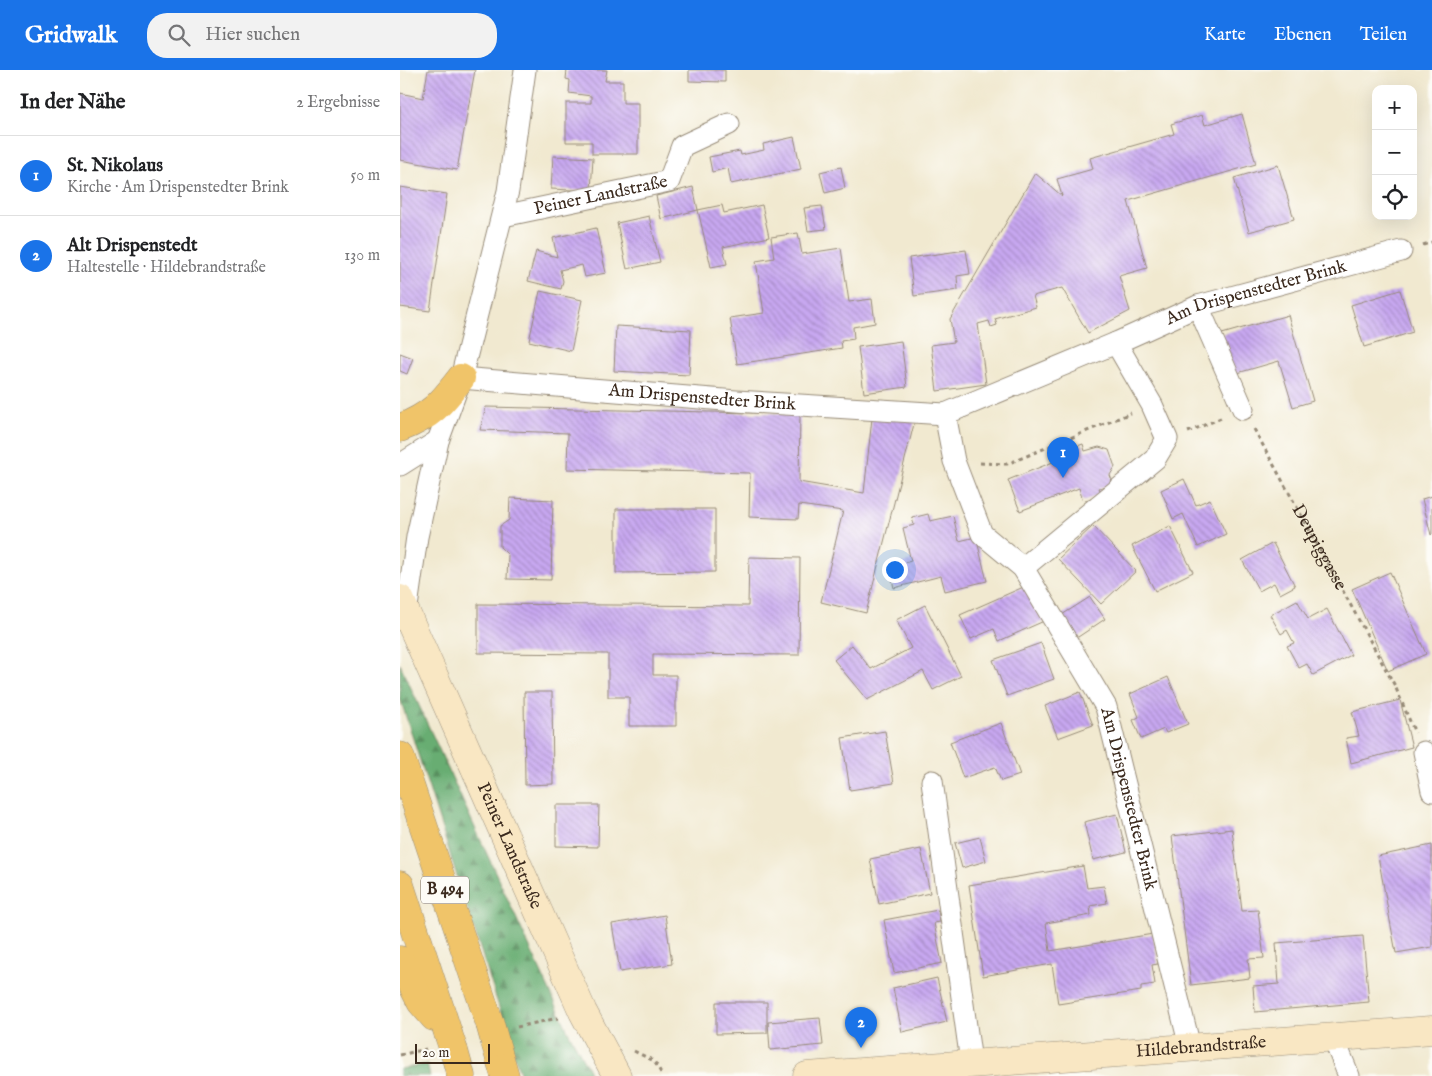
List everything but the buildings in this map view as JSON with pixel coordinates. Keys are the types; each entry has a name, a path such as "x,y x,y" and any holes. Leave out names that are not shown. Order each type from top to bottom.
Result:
{"highway":[{"path":"400,428 422,420 442,402 461,378"},
{"name":"B 494","path":"400,756 505,1076"},
{"name":"B 494","path":"400,885 454,1053"},
{"path":"400,960 421,1002 454,1053"}],"street":[{"name":"Peiner Landstraße","path":"525,70 503,216 461,378 438,441 416,537 403,607 584,1012 617,1076"},
{"name":"Peiner Landstraße","path":"503,216 669,180 682,146 729,124"},
{"name":"Am Drispenstedter Brink","path":"461,378 736,401 944,414 1116,343 1198,306 1401,252"},
{"path":"1198,306 1243,409"},
{"path":"1023,568 1154,459 1167,439 1152,405 1116,343"},
{"name":"Am Drispenstedter Brink","path":"944,414 954,461 982,534 1023,568 1106,707 1190,1047"},
{"path":"400,465 438,441"},
{"path":"1424,752 1432,791"},
{"path":"932,781 984,1067"},
{"name":"Hildebrandstraße","path":"807,1076 984,1067 1190,1047 1432,1030"},
{"path":"1333,1037 1348,1076"}],"path":[{"path":"954,461 1006,464 1152,405"},
{"path":"1167,439 1243,409"},
{"name":"Deupiggasse","path":"1243,409 1394,686 1424,752"},
{"path":"630,1049 654,1061 662,1076"}],"green space":[{"path":"400,664 569,1033 592,1076 521,1076 400,698"},
{"path":"427,1064 430,1076 400,1076 400,1069"}],"place":[{"name":"St. Nikolaus","path":"1063,478"},
{"name":"Alt Drispenstedt","path":"861,1048"}]}
